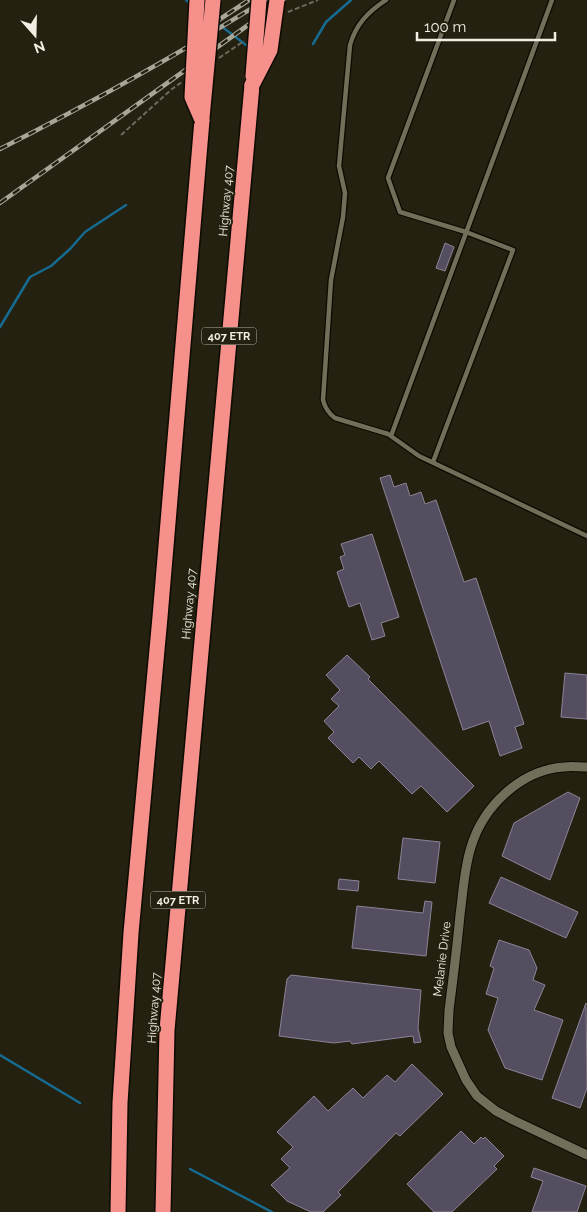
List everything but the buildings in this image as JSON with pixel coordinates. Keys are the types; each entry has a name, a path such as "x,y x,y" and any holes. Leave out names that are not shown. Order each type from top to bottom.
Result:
{"highway":[{"path":"197,0 192,97 202,120"},
{"name":"407 ETR","path":"118,1212 120,1103 130,933 160,617 212,0"},
{"name":"Highway 407","path":"163,1212 167,1030 259,0"},
{"path":"252,85 270,50 277,0"}],"street":[{"name":"Melanie Drive","path":"587,767 563,767 541,772 524,780 507,792 491,808 478,828 471,848 466,874 449,1010 448,1033 456,1062 477,1096 496,1111 587,1155"}],"lane":[{"path":"386,0 369,12 360,22 350,45 339,166 345,193 343,217 331,280 323,400 329,413 335,418 391,436 419,456 587,536"},
{"path":"433,462 513,250 466,232 400,212 388,178 454,0"},
{"path":"391,436 552,0"}],"waterway":[{"path":"186,0 192,5"},
{"path":"313,44 326,22 351,0"},
{"path":"217,23 250,48"},
{"path":"0,327 30,277 51,266 85,232 126,205"},
{"path":"0,1055 80,1103"},
{"path":"190,1169 272,1212"}],"railway":[{"path":"214,23 249,0"},
{"path":"0,149 134,78 265,0"},
{"path":"0,203 283,0"}]}
